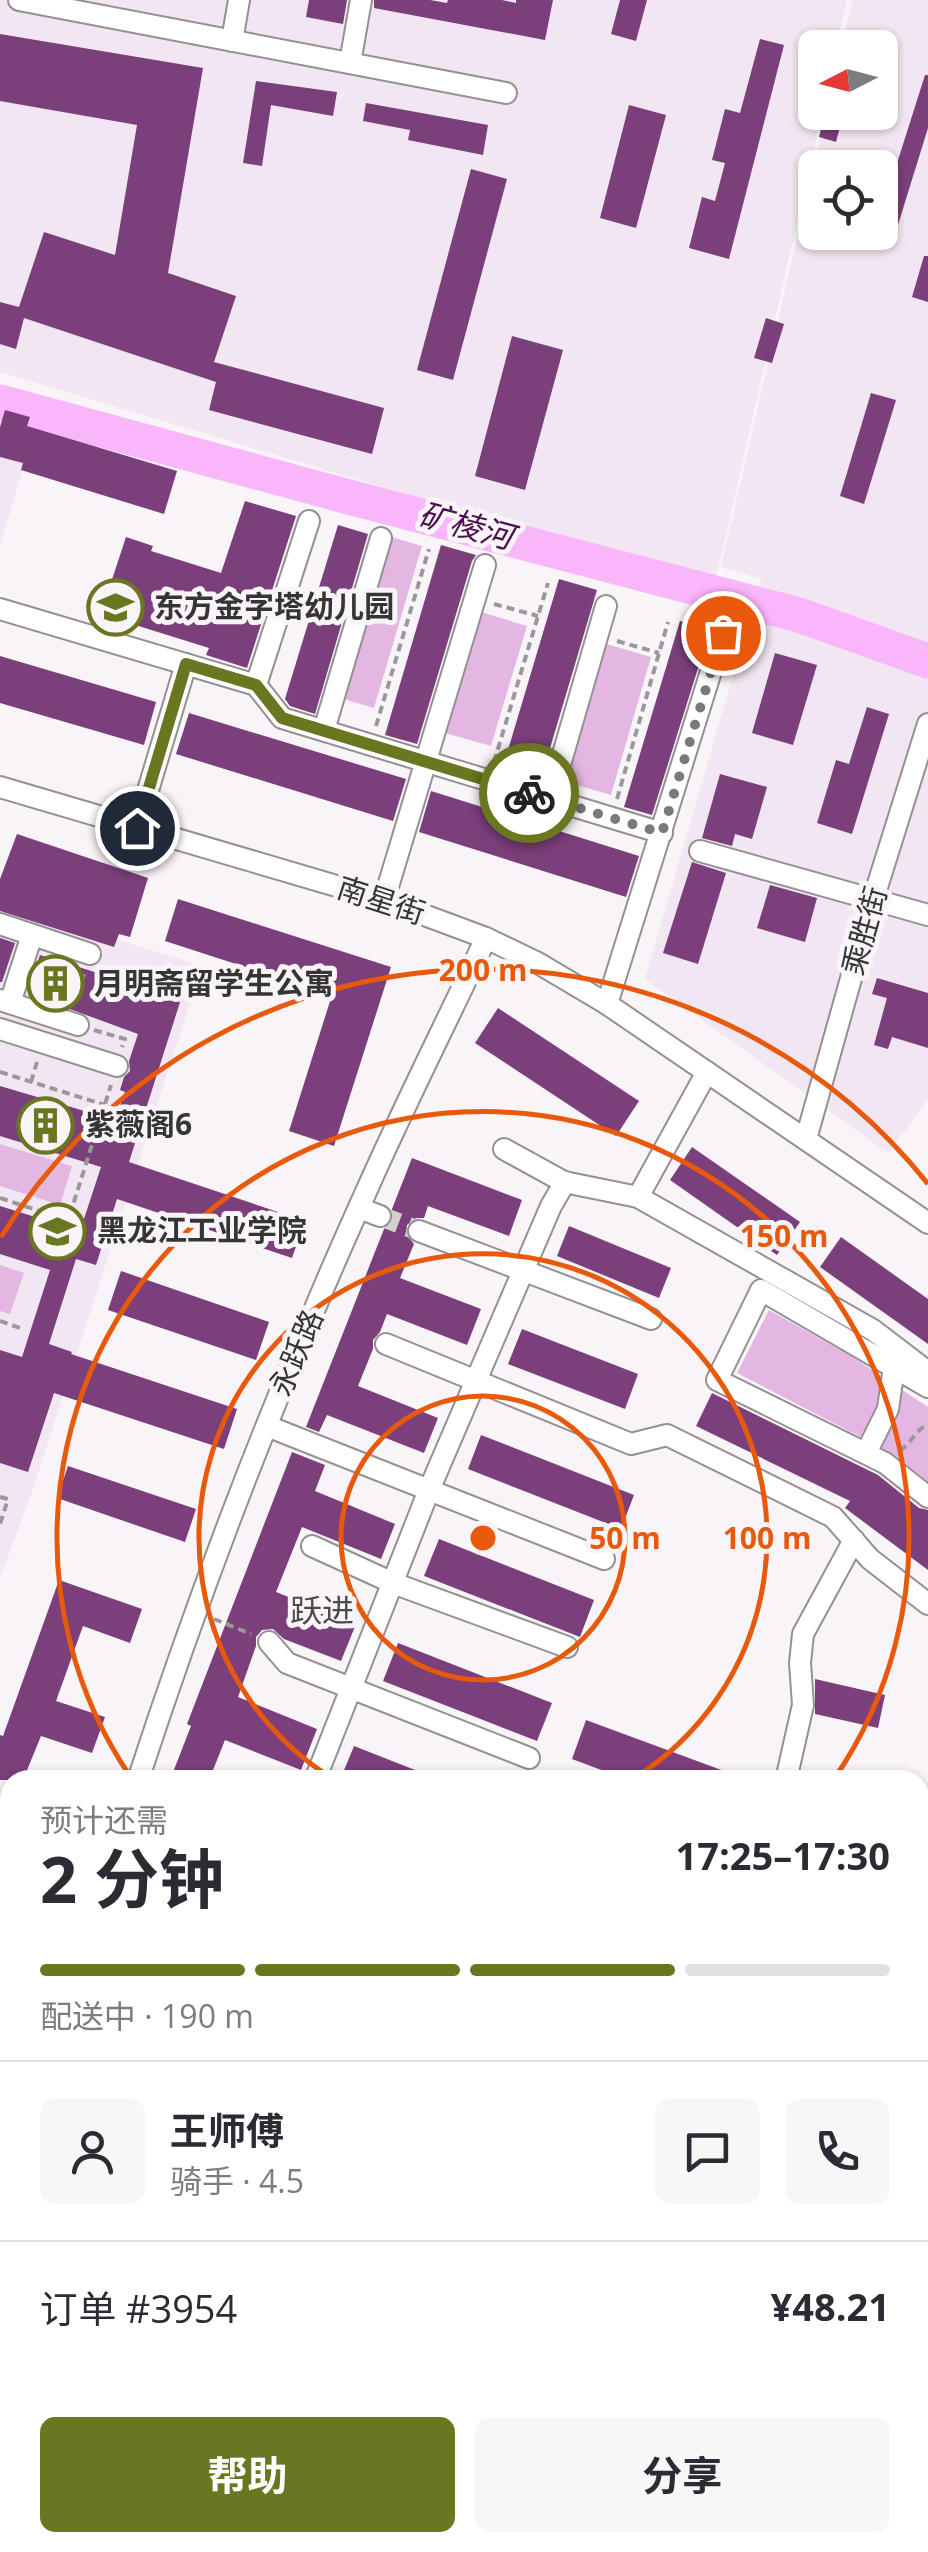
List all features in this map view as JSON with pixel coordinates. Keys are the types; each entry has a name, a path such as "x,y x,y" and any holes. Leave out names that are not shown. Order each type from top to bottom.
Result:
{"street":[{"path":"19,0 120,9 232,41 506,93"},
{"path":"232,41 240,0"},
{"path":"350,63 361,0"},
{"path":"256,685 308,522"},
{"path":"324,730 381,538"},
{"path":"384,900 485,565"},
{"path":"550,799 606,606"},
{"path":"0,609 256,685 282,718 662,833"},
{"path":"607,1004 723,633"},
{"path":"137,828 186,664"},
{"name":"乘胜街","path":"806,1139 873,900 928,724"},
{"name":"南星街","path":"0,787 384,900 486,938 607,1004 928,1223"},
{"path":"700,851 928,915"},
{"path":"0,924 90,954"},
{"path":"32,934 5,1002 80,1026"},
{"name":"永跃路","path":"141,1770 267,1426 359,1208 486,938"},
{"path":"0,1029 117,1066"},
{"path":"638,1197 707,1072"},
{"path":"504,1150 565,1182 638,1197 874,1330 928,1372"},
{"path":"319,1770 429,1490 551,1206 565,1182"},
{"path":"359,1208 380,1216"},
{"path":"419,1231 652,1319"},
{"path":"756,1265 761,1290 716,1380 875,1458 928,1497"},
{"path":"761,1290 928,1387"},
{"path":"386,1344 631,1444 667,1435 834,1517 870,1559 928,1604"},
{"path":"875,1458 894,1367"},
{"path":"267,1426 604,1559"},
{"path":"788,1770 804,1705 802,1634 854,1540"},
{"path":"312,1546 393,1583 567,1647"},
{"path":"269,1642 287,1663 529,1758"}],"path":[{"path":"370,745 429,549"},
{"path":"488,780 548,583"},
{"path":"475,598 538,616"},
{"path":"612,818 668,622"},
{"path":"598,636 659,654"},
{"path":"90,954 80,1026 125,1039"},
{"path":"31,1082 36,1066"},
{"path":"0,1072 105,1105"},
{"path":"58,1252 110,1089"},
{"path":"0,1198 68,1220"},
{"path":"0,1321 20,1328"},
{"path":"875,1458 910,1444 922,1426 928,1424"},
{"path":"0,1497 8,1500 0,1524"},
{"path":"196,1612 269,1642"}],"shaded area":[{"path":"0,0 847,0 840,30 798,30 798,130 818,130 814,150 798,150 798,218 714,587 0,372"},
{"path":"853,0 928,0 928,1100 888,1153 645,979 761,579 721,567 798,234 798,250 898,250 898,150 817,150 822,130 898,130 898,30 845,30"},
{"path":"0,408 38,419 0,545"},
{"path":"388,536 422,546 374,708 340,698"},
{"path":"481,612 527,626 491,746 445,733"},
{"path":"603,643 651,657 611,795 563,781"},
{"name":"黑龙江工业学院","path":"0,903 202,966 31,1495 0,1578"},
{"path":"0,1144 72,1166 60,1205 0,1186"},
{"path":"0,1265 24,1273 10,1314 0,1311"},
{"path":"769,1310 851,1356 928,1407 928,1482 895,1455 737,1373"}],"building":[{"path":"309,0 347,0 343,24 306,17"},
{"path":"374,0 553,0 545,40 374,8"},
{"path":"620,0 647,0 636,41 611,34"},
{"path":"0,34 203,68 168,273 236,296 214,362 384,408 372,454 209,410 216,382 24,318 16,349 0,344 0,302 19,307 44,232 115,255 137,125 0,101"},
{"path":"760,39 784,45 729,259 689,248 702,197 715,201 725,163 712,160 725,109 740,113"},
{"path":"928,75 928,128 898,225 898,160"},
{"path":"256,81 337,92 333,116 271,105 262,166 243,163"},
{"path":"366,103 488,125 483,155 408,140 410,130 363,121"},
{"path":"629,105 666,115 636,228 600,218"},
{"path":"821,130 839,130 836,142 819,137"},
{"path":"471,169 507,179 453,380 417,370"},
{"path":"924,256 928,256 928,302 912,297"},
{"path":"766,318 784,324 772,363 754,358"},
{"path":"512,336 563,350 525,490 475,476"},
{"path":"871,393 896,400 864,504 840,496"},
{"path":"5,410 30,417 27,426 177,471 164,514 21,470 23,463 0,457 0,427"},
{"path":"245,501 296,516 247,668 206,655 209,648 129,623 127,628 99,619 126,537 153,546 151,551 221,573"},
{"path":"338,525 368,534 315,714 290,706 285,699"},
{"path":"441,545 476,555 417,744 385,735"},
{"path":"559,579 597,590 540,782 502,770"},
{"path":"680,621 710,630 652,815 624,807"},
{"path":"775,653 817,665 793,745 752,733"},
{"path":"0,656 156,702 144,745 0,703"},
{"path":"867,707 889,714 852,834 817,823 836,760 849,764"},
{"path":"189,713 406,779 393,821 176,754"},
{"path":"720,774 767,787 752,839 735,834 732,846 702,838"},
{"path":"431,791 639,856 626,897 419,832"},
{"path":"17,834 148,878 130,937 119,934 114,947 0,911 0,879"},
{"path":"692,862 726,873 698,964 663,953"},
{"path":"770,885 817,898 805,942 757,928"},
{"path":"178,899 391,967 334,1146 289,1131 332,995 165,941"},
{"path":"0,938 15,943 2,982 0,982"},
{"path":"40,955 181,999 129,1162 305,1221 292,1258 117,1199 96,1265 76,1259 49,1344 237,1409 224,1449 54,1393 28,1472 0,1463 0,1350 22,1357 50,1270 0,1254 0,1206 80,1231 101,1167 0,1136 0,1086 115,1120 138,1034 37,997 41,985 31,982"},
{"path":"877,978 928,993 928,1048 892,1037 888,1049 874,1045 887,998 872,994"},
{"path":"498,1008 639,1101 616,1136 475,1043"},
{"path":"692,1147 800,1222 777,1255 670,1180"},
{"path":"412,1158 522,1200 509,1236 428,1206 424,1218 416,1218 407,1225 406,1234 414,1244 400,1278 481,1309 467,1345 387,1314 373,1340 358,1386 438,1418 424,1453 327,1415 319,1432 306,1427 384,1229 392,1222 392,1209"},
{"path":"569,1226 671,1268 659,1298 557,1256"},
{"path":"841,1237 928,1299 928,1344 820,1267"},
{"path":"121,1271 269,1322 256,1360 108,1310"},
{"path":"522,1329 638,1374 625,1409 508,1364"},
{"path":"712,1393 878,1475 919,1508 928,1510 928,1570 845,1508 850,1501 696,1426"},
{"path":"481,1435 634,1495 621,1529 468,1469"},
{"path":"292,1452 325,1465 315,1491 395,1524 381,1559 302,1527 276,1592 356,1624 341,1661 284,1639 273,1629 262,1630 256,1637 238,1697 317,1729 301,1770 225,1740 213,1770 174,1770 191,1726 187,1724"},
{"path":"68,1466 196,1509 185,1542 57,1498"},
{"path":"439,1539 594,1600 580,1637 424,1576"},
{"path":"59,1580 142,1609 130,1643 83,1626 56,1701 105,1717 92,1753 41,1736 27,1770 0,1770 0,1735 3,1736"},
{"path":"398,1643 552,1703 537,1741 383,1681"},
{"path":"815,1679 885,1695 878,1728 815,1714"},
{"path":"586,1720 721,1770 601,1770 572,1759"},
{"path":"354,1746 415,1770 344,1770"}],"waterway":[{"name":"矿棱河","path":"0,402 799,615 928,661"}],"tunnel":[{"path":"380,1216 419,1231"}],"way so far":[{"path":"529,793 662,833 723,633"}],"place":[{"name":"东方金字塔幼儿园","path":"115,607"},
{"name":"月明斋留学生公寓","path":"55,984"},
{"name":"紫薇阁6","path":"46,1125"},
{"name":"黑龙江工业学院","path":"58,1231"}],"district":[{"name":"跃进","path":"322,1611"}],"route":[{"path":"137,828 186,664 256,685 282,718 529,793"}]}
